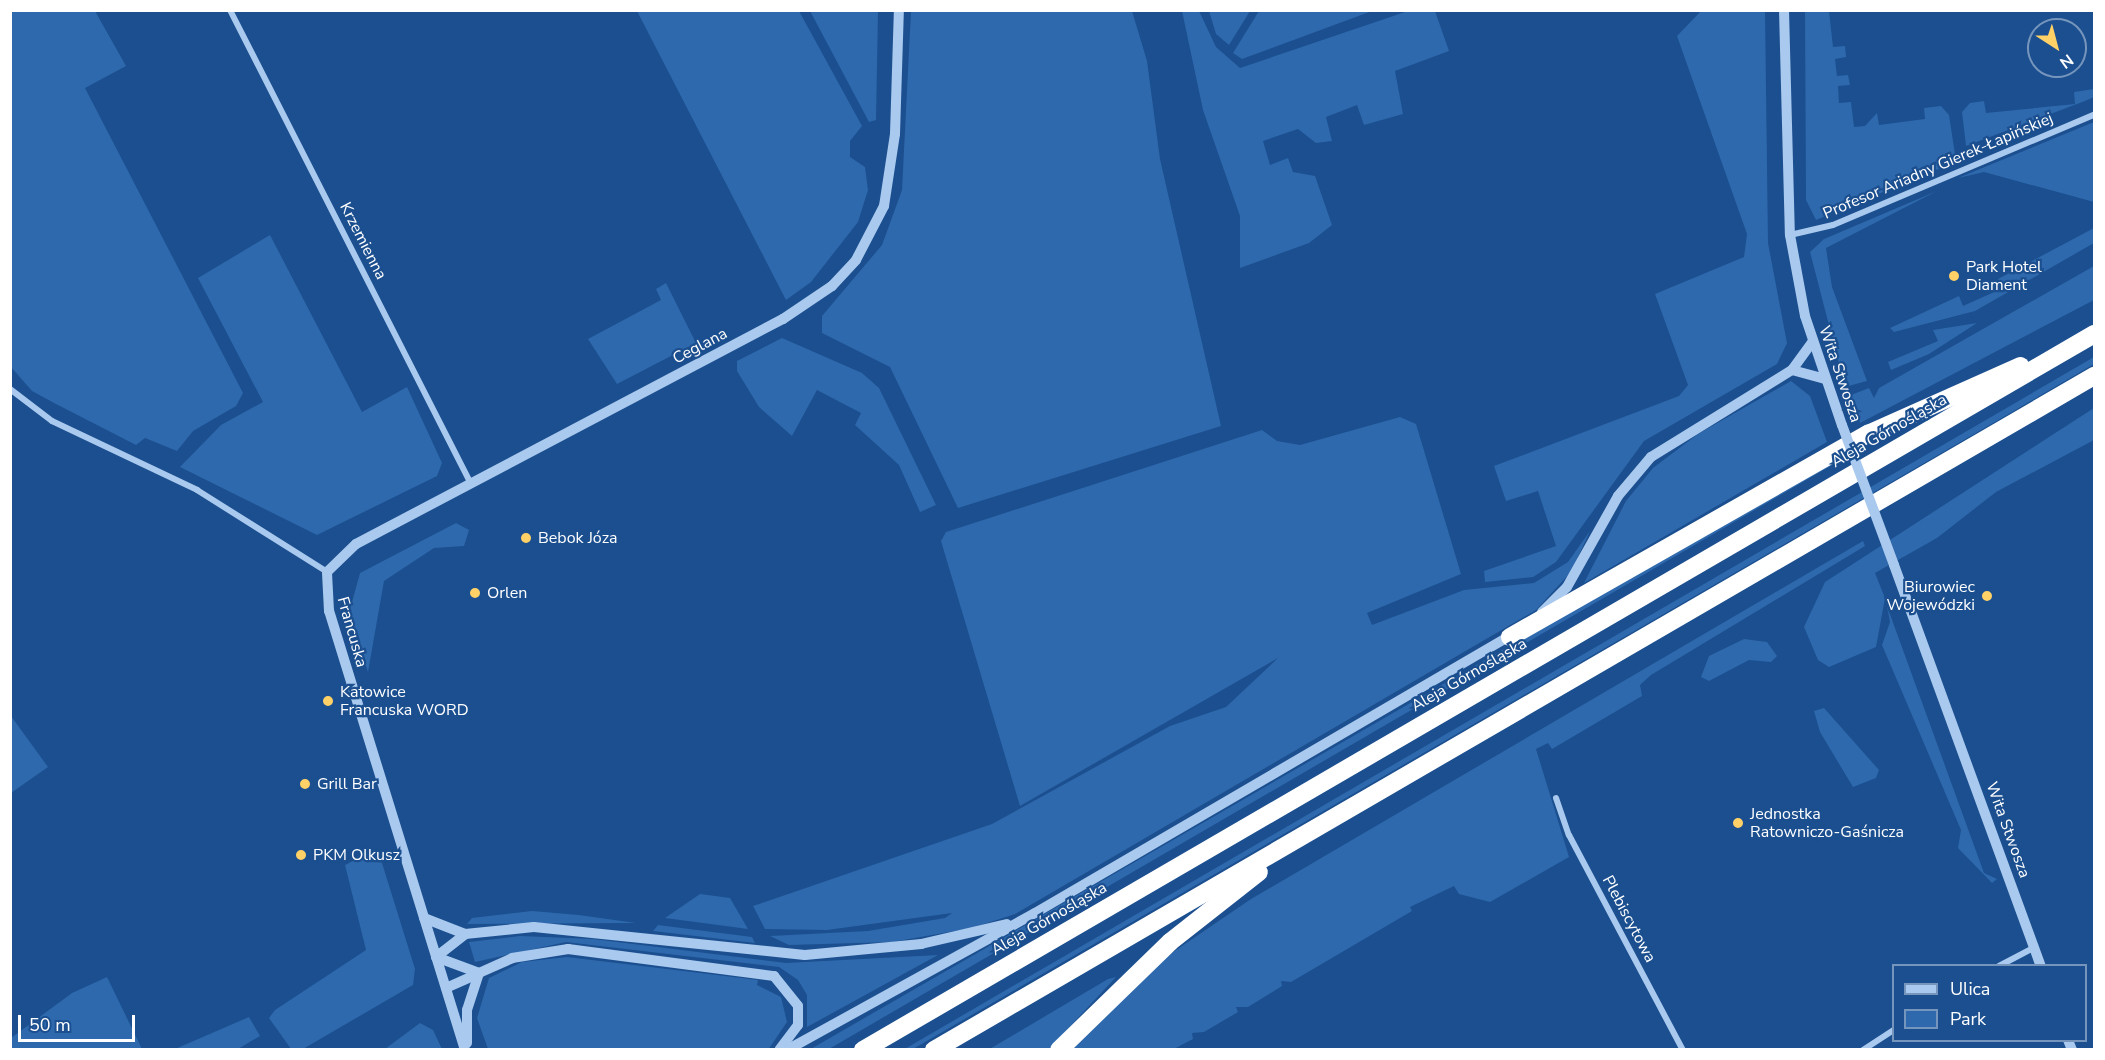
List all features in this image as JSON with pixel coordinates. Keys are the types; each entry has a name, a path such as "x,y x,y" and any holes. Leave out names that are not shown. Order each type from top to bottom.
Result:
{"highway":[{"path":"1510,637 1921,406 2086,338"},
{"name":"Aleja Górnośląska","path":"862,1050 2086,338"},
{"path":"934,1050 2094,376"},
{"path":"1059,1050 1170,942 1310,832"}],"street":[{"name":"Krzemienna","path":"230,10 471,484"},
{"name":"Ceglana","path":"327,572 356,544 783,319 832,286 856,260 884,206 895,134 899,10"},
{"name":"Wita Stwosza","path":"1784,10 1790,236 1813,341 2040,964"},
{"name":"Profesor Ariadny Gierek-Łapińskiej","path":"1790,236 1833,225 2094,115"},
{"path":"787,1050 1035,913 1510,637 1567,587 1618,496 1651,456 1792,370 1813,341"},
{"path":"1792,370 1826,380"},
{"path":"10,389 52,421 197,490 327,572"},
{"name":"Francuska","path":"327,572 329,611 466,1050"},
{"name":"Plebiscytowa","path":"1556,798 1569,835 1683,1050"},
{"path":"424,918 465,934 584,928 805,955 949,939 1035,913"},
{"path":"436,957 465,934"},
{"path":"2003,964 2035,947"},
{"path":"446,988 512,957 568,949 766,974 783,982 798,1006 798,1025 779,1050"},
{"path":"436,957 479,973"},
{"path":"466,1050 467,1010 479,973"},
{"path":"1863,1050 1892,1031"}],"green space":[{"path":"11,10 95,11 126,66 85,88 243,393 236,406 193,431 177,451 145,438 136,445 32,391 11,367"},
{"path":"1209,10 1250,11 1229,45 1216,34"},
{"path":"1702,10 1765,11 1768,243 1787,343 1777,364 1644,441 1556,562 1533,577 1485,582 1484,571 1556,546 1538,491 1506,501 1494,466 1679,396 1688,385 1655,294 1744,257 1747,234 1677,36"},
{"path":"637,11 799,11 862,126 850,141 850,157 865,167 868,190 858,222 811,282 786,300"},
{"path":"810,11 878,11 876,120 869,122"},
{"path":"911,11 1132,11 1147,61 1160,159 1221,426 958,508 890,367 822,333 822,316 882,245 902,190"},
{"path":"1182,11 1199,11 1216,47 1240,68 1408,11 1435,11 1449,51 1395,71 1403,114 1364,125 1357,105 1326,117 1332,141 1316,143 1298,129 1263,141 1270,165 1288,158 1293,172 1315,176 1332,225 1309,243 1240,268 1240,216 1203,110"},
{"path":"1259,11 1372,11 1242,59 1233,53"},
{"path":"1805,11 1829,11 1833,47 1845,46 1846,57 1835,59 1837,76 1848,75 1850,85 1838,86 1839,103 1851,102 1854,127 1865,126 1877,113 1879,125 1925,119 1924,108 1941,106 1949,115 1955,154 1943,167 1816,220 1806,200"},
{"path":"2094,89 2094,97 1966,146 1962,112 1970,103 1984,101 1986,113 2075,104 2074,92"},
{"path":"2094,122 2094,202 1984,172 1958,178"},
{"path":"1937,191 1826,248 1832,287 1867,381 1845,387 1810,252 1824,239"},
{"path":"2094,228 2094,243 1975,311 1894,332 1890,328 1959,296 1963,306 2001,289 1998,279"},
{"path":"270,235 362,412 407,387 442,463 437,476 317,535 180,467 221,425 263,402 198,278"},
{"path":"2094,266 2094,300 1860,423 1851,395 1869,388 1874,398 1879,388"},
{"path":"666,283 696,343 617,384 588,339 661,300 656,289"},
{"path":"1977,323 1929,354 1891,370 1888,362 1938,341 1933,330"},
{"path":"782,338 862,373 879,388 936,505 920,512 899,465 855,425 861,413 817,390 792,436 759,407 737,371 737,361"},
{"path":"2094,357 2094,364 2000,419 913,1049 903,1050"},
{"path":"1791,381 1810,396 1827,442 1584,583 1626,501 1653,468 1698,434"},
{"path":"2094,408 2094,440 1996,492 1937,538 1875,573 1885,598 1876,647 1829,667 1818,660 1804,627 1825,582"},
{"path":"1400,417 1416,424 1461,574 1367,613 1372,625 1464,590 1534,583 1568,562 1590,531 1571,572 1536,610 1015,914 972,928 892,942 789,945 770,936 868,931 945,918 952,913 827,930 765,929 753,906 992,824 1170,726 1226,707 1278,658 1020,806 941,541 946,532 1262,430 1277,441 1300,445"},
{"path":"1899,426 829,1049 809,1050 1830,461"},
{"path":"456,523 469,530 464,546 434,548 384,581 368,672 349,613 360,573"},
{"path":"1863,541 1865,546 1651,675 1640,685 1642,696 1552,749 1548,743 1536,749 1569,857 1490,902 1459,894 1454,886 1410,907 1412,911 1291,982 1281,981 1282,986 1248,1007 1236,1007 1238,1012 1204,1032 1192,1033 1193,1039 1174,1049 1070,1050 1157,963 1251,899"},
{"path":"1887,606 1984,873 1997,879 1992,883 1958,848 1961,830 1882,645 1890,622"},
{"path":"1744,639 1767,642 1777,656 1771,662 1749,660 1709,681 1701,677 1709,656"},
{"path":"1824,708 1879,770 1876,778 1853,787 1820,732 1814,711"},
{"path":"11,716 48,767 10,793"},
{"path":"373,851 382,863 415,969 413,985 303,1049 291,1049 269,1018 275,1010 366,950 345,865"},
{"path":"700,894 730,898 748,929 665,918"},
{"path":"532,911 636,923 467,924 472,918"},
{"path":"658,925 752,937 755,943 653,931"},
{"path":"520,936 593,939 786,963 938,955 807,1027 807,995 798,980 779,967 566,942 475,962 469,942"},
{"path":"567,957 758,980 757,985 781,997 787,1022 768,1050 488,1049 477,1018 489,978 522,962"},
{"path":"107,977 142,1049 11,1049 11,1038 72,993"},
{"path":"1116,977 1049,1049 988,1050 1108,979"},
{"path":"249,1017 260,1036 238,1049 175,1049"},
{"path":"420,1023 433,1030 442,1049 385,1049"}],"place":[{"name":"Park Hotel Diament","path":"1954,276"},
{"name":"Bebok Józa","path":"526,538"},
{"name":"Orlen","path":"475,593"},
{"name":"Biurowiec Wojewódzki","path":"1987,596"},
{"name":"Katowice Francuska WORD","path":"328,701"},
{"name":"Grill Bar","path":"305,784"},
{"name":"Jednostka Ratowniczo-Gaśnicza","path":"1738,823"},
{"name":"PKM Olkusz","path":"301,855"}]}
